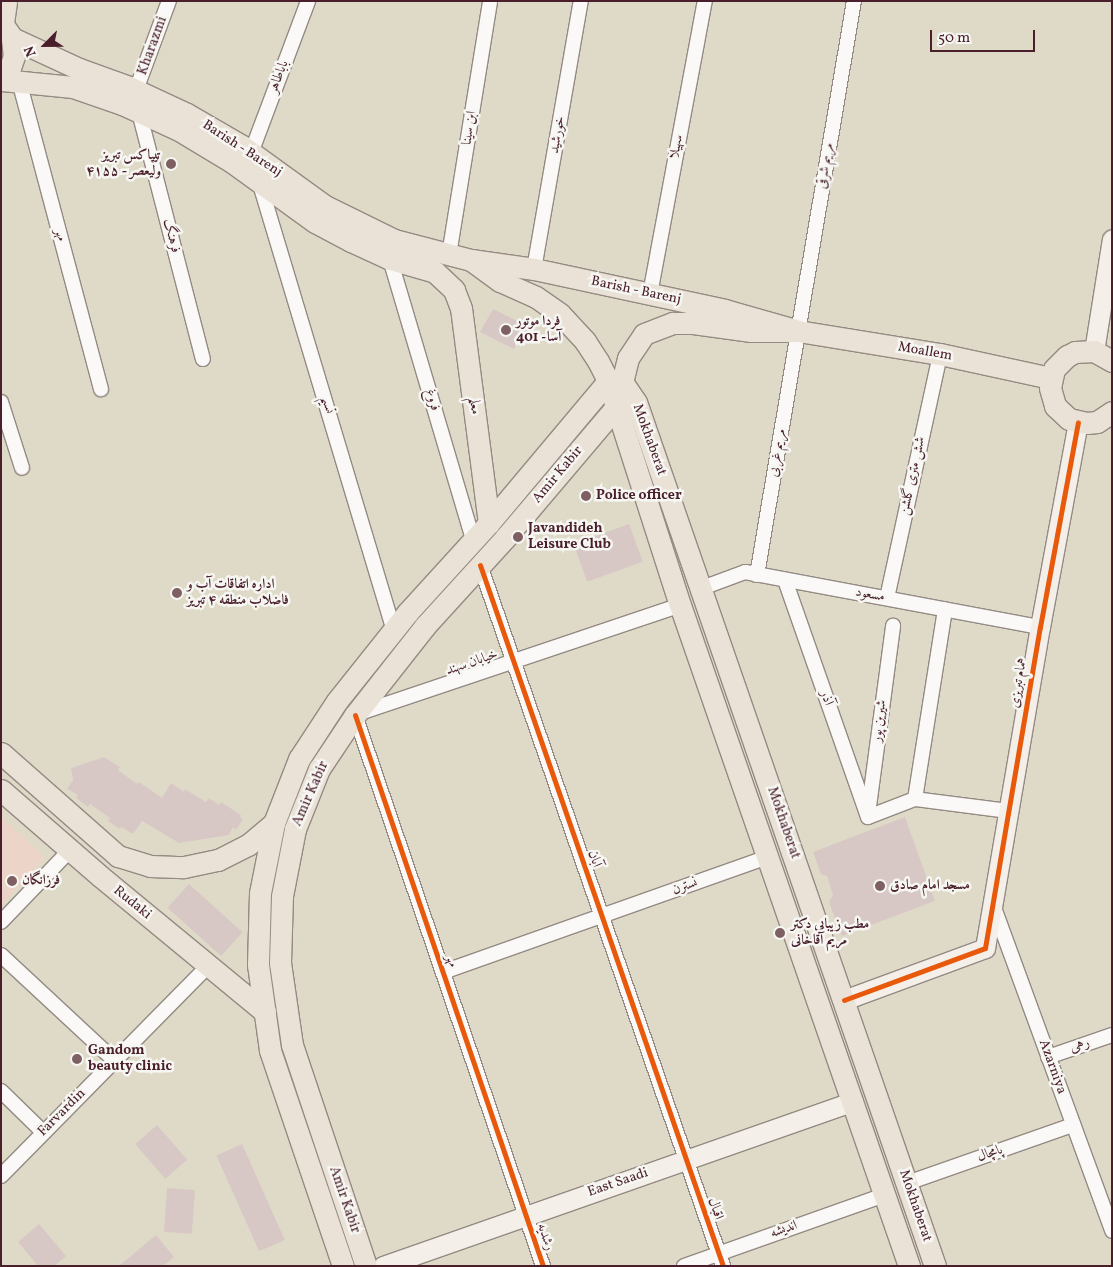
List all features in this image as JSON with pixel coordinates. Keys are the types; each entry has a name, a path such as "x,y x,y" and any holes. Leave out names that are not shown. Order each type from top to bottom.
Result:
{"main road":[{"path":"6,1 5,28 14,56 8,73 8,81"},
{"name":"Barish - Barenj","path":"5,28 79,70 136,90 187,114 251,152 325,206 394,240 471,260 534,269 725,310 798,331"},
{"name":"Barish - Barenj","path":"8,81 73,87 139,112 179,130 232,162 315,222 390,259"},
{"name":"معلم","path":"390,259 435,272 454,290 461,308 490,523"},
{"name":"Barish - Barenj","path":"471,260 500,281 536,297 560,314 585,340 598,361 616,382"},
{"path":"616,382 628,358 644,334 673,323 693,322 751,331 798,331"},
{"name":"Moallem","path":"798,331 940,354 1050,378"},
{"path":"1103,356 1085,350 1067,356 1054,369 1050,378 1051,397 1055,406 1069,419 1078,422 1097,422 1112,412"},
{"name":"Amir Kabir","path":"343,1266 270,1050 258,964 260,893 274,823 299,759 337,701 394,630 616,382"},
{"name":"Mokhaberat","path":"616,382 616,407 680,605 909,1266"},
{"name":"Mokhaberat","path":"616,382 636,402 702,588 935,1266"},
{"name":"Amir Kabir","path":"366,1266 292,1045 280,963 282,896 295,830 319,769 355,715 425,626 505,538 616,407"},
{"path":"490,523 505,538"},
{"path":"1,753 118,856 150,866 184,867 218,860 248,845 274,823"},
{"path":"746,792 768,782"},
{"name":"Rudaki","path":"1,790 70,850 265,1012"}],"street":[{"name":"Kharazmi","path":"136,90 169,1"},
{"name":"باباطاهر","path":"251,152 308,1"},
{"name":"ابن سینا","path":"449,255 490,1"},
{"name":"خورشید","path":"534,269 581,1"},
{"name":"سهیلا","path":"650,294 705,1"},
{"name":"مریم شرقی","path":"798,331 854,1"},
{"name":"مهر","path":"8,81 101,389"},
{"name":"فرهنگ","path":"139,112 203,359"},
{"name":"نسیم","path":"259,181 394,630"},
{"path":"1103,356 1112,239"},
{"name":"فروغ","path":"390,259 473,540"},
{"name":"مریم غربی","path":"757,575 798,331"},
{"name":"شش متری گلشن","path":"887,598 940,354"},
{"path":"1,402 22,468"},
{"name":"همام تبریزی","path":"844,1000 985,948 1040,627 1078,422"},
{"name":"آبان","path":"480,566 686,1159"},
{"name":"مسعود","path":"702,588 745,572 1040,627"},
{"name":"آذر","path":"784,580 868,817"},
{"name":"خیابان سهند","path":"355,715 680,605"},
{"path":"915,799 945,609"},
{"name":"شیرین پور","path":"868,817 893,626"},
{"path":"337,701 355,715"},
{"name":"مهر","path":"355,715 526,1216"},
{"path":"868,817 915,799 1009,811"},
{"path":"1,922 70,850"},
{"name":"نسترن","path":"443,972 768,857"},
{"name":"Azarniya","path":"992,902 1112,1232"},
{"path":"1,955 114,1060"},
{"name":"Farvardin","path":"1,1176 208,966"},
{"name":"رهی","path":"1048,1057 1112,1035"},
{"path":"1,1092 43,1132"},
{"name":"East Saadi","path":"383,1266 853,1101"},
{"name":"پامچال","path":"907,1183 1073,1125"},
{"name":"اقبال","path":"686,1159 721,1260"},
{"name":"اندیشه","path":"684,1266 721,1260 885,1195"},
{"name":"رشدیه","path":"526,1216 543,1266"}],"shaded area":[{"name":"فرزانگان","path":"1,817 45,857 1,906"}],"building":[{"name":"فردا موتور 401 -آسا","path":"493,309 531,328 514,349 480,332"},
{"path":"629,524 643,562 587,582 574,544"},
{"path":"104,757 120,767 118,770 137,784 139,782 162,798 171,783 184,792 185,789 206,802 209,798 219,805 221,802 241,815 240,818 243,819 236,830 233,827 229,835 179,843 142,821 133,834 121,827 120,829 108,821 110,818 90,804 88,807 76,798 78,795 67,789 73,780 71,768"},
{"name":"مسجد امام صادق","path":"905,817 935,901 842,936 829,902 833,895 827,876 821,874 813,852"},
{"path":"189,884 243,932 221,956 168,908"},
{"path":"157,1125 187,1160 165,1179 135,1144"},
{"path":"242,1144 285,1240 259,1251 216,1155"},
{"path":"167,1188 195,1190 192,1234 164,1232"},
{"path":"39,1224 66,1256 54,1266 38,1266 18,1242"},
{"path":"156,1235 174,1257 163,1266 119,1266"}],"cycle path":[{"path":"844,1000 985,948 1040,627 1078,422"},
{"path":"480,565 723,1266"},
{"path":"355,715 543,1266"}],"place":[{"name":"تیپاکس تبریز ولیعصر - ۴۱۵۵","path":"171,164"},
{"name":"فردا موتور 401 -آسا","path":"506,330"},
{"name":"Police officer","path":"586,496"},
{"name":"Javandideh Leisure Club","path":"518,537"},
{"name":"اداره اتفاقات آب و فاضلاب منطقه ۴ تبریز","path":"177,593"},
{"name":"فرزانگان","path":"12,881"},
{"name":"مسجد امام صادق","path":"880,886"},
{"name":"مطب زیبایی دکتر مریم آقاخانی","path":"780,933"},
{"name":"Gandom beauty clinic","path":"77,1059"}]}
